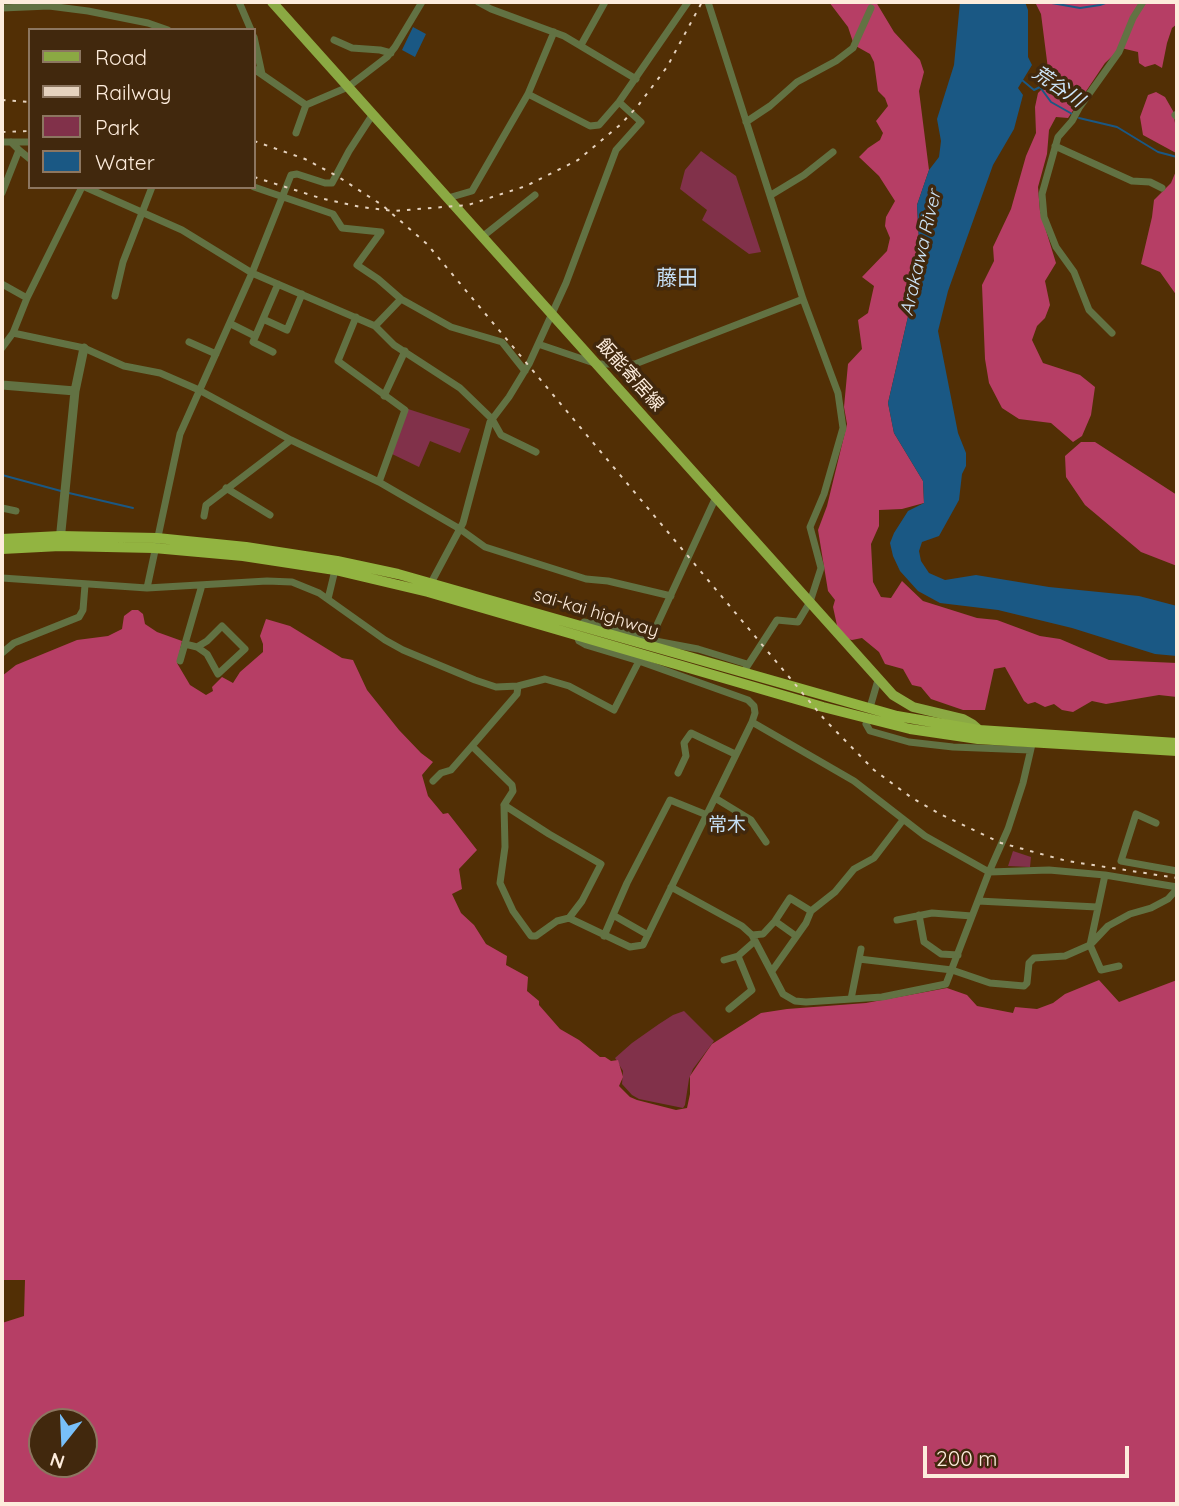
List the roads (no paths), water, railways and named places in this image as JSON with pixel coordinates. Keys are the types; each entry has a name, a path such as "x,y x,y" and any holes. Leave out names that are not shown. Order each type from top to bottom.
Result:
{"highway":[{"name":"sai-kai highway","path":"2,539 156,543 301,555 398,574 823,707 910,729 979,734"},
{"name":"sai-kai highway","path":"2,549 60,541"},
{"name":"sai-kai highway","path":"156,543 335,570 578,630 897,716 979,734 1032,742 1177,751"},
{"name":"sai-kai highway","path":"1032,742 1177,743"}],"main road":[{"name":"飯能寄居線","path":"272,2 892,695 904,703 963,719 979,734"}],"street":[{"path":"239,2 250,28"},
{"path":"296,133 306,105 348,86 391,53 422,2"},
{"path":"478,2 581,45 636,79"},
{"path":"581,45 605,2"},
{"path":"528,94 590,126 598,125 621,104 688,2"},
{"path":"569,918 630,947 643,945 755,713 754,706 738,692 586,645 579,641 578,630 584,622 595,624 650,640 677,644 746,666 777,620 798,622 810,602 821,568 810,527 824,494 843,428 838,393 803,299 708,2"},
{"path":"1112,333 1090,310 1074,272 1056,247 1044,217 1042,194 1058,137 1119,52 1143,2"},
{"path":"2,8 12,5 49,6 135,20 161,28"},
{"path":"746,122 797,82 836,61 853,48 871,8"},
{"path":"449,200 472,191 528,94 554,32"},
{"path":"334,40 352,48 391,53"},
{"path":"256,46 262,74"},
{"path":"256,70 306,105"},
{"path":"431,583 460,529 492,419 525,371 566,284 616,150 641,122 621,104"},
{"path":"147,588 180,434 231,324 289,179 291,175 297,174 331,183 373,114"},
{"path":"2,142 28,142"},
{"path":"11,142 28,157"},
{"path":"1055,146 1132,181 1150,182 1162,188"},
{"path":"2,193 19,150"},
{"path":"771,195 804,175 833,152"},
{"path":"256,188 333,214 342,228 381,232 358,265 401,299 451,327 502,342 525,371"},
{"path":"2,348 13,332 27,298 82,189"},
{"path":"88,189 182,230 252,273 375,326 394,345 460,388 492,419 501,435 536,452"},
{"path":"115,296 123,261 151,189"},
{"path":"482,237 535,195"},
{"path":"273,352 253,342 278,284"},
{"path":"2,285 27,298"},
{"path":"262,319 287,330 302,294"},
{"path":"375,326 401,299"},
{"path":"538,344 597,364 635,364 803,299"},
{"path":"356,317 338,361 405,410 379,482"},
{"path":"231,324 255,336"},
{"path":"13,332 83,348 124,366 160,373 199,390 292,440 379,482 460,529 485,547 586,579 608,581 671,596"},
{"path":"188,342 216,354"},
{"path":"60,541 75,391 83,348"},
{"path":"384,396 405,351"},
{"path":"2,385 75,391"},
{"path":"204,516 206,505 292,440"},
{"path":"226,488 270,514"},
{"path":"650,640 716,497"},
{"path":"2,508 16,511"},
{"path":"328,599 335,570"},
{"path":"2,578 147,588 292,582 306,586 328,599 384,640 407,652 496,687 551,680 569,686 614,710 639,661"},
{"path":"2,653 14,643 79,617 83,610 85,585"},
{"path":"180,661 202,585"},
{"path":"185,644 197,647 207,654 219,674 245,649 222,626 197,647"},
{"path":"870,704 878,680"},
{"path":"433,781 441,773 451,770 517,694 518,686"},
{"path":"752,722 853,781 903,820 960,857 989,872 1049,870 1105,875 1177,888 1168,899 1108,926 1090,945 1065,956 1034,958 1029,963 1027,983 1024,986 990,983 952,970 859,959"},
{"path":"671,887 743,926 753,938 783,994 795,1001 882,997 946,984 1013,814 1032,742 953,747 909,741 870,731 866,724"},
{"path":"678,773 686,756 684,743 691,733 735,754"},
{"path":"471,746 512,785 513,790 504,805 505,847 500,883 513,911 531,936 536,936 557,921 569,918 582,901 601,864 504,805"},
{"path":"715,798 751,820 766,842"},
{"path":"604,936 626,883 670,800 707,815"},
{"path":"1156,823 1136,814 1121,861 1177,871"},
{"path":"772,971 806,923 811,911 835,892 854,869 874,858 903,820"},
{"path":"1105,875 1090,945 1101,970 1119,966"},
{"path":"724,960 738,956 753,938 763,934 790,898 811,911"},
{"path":"978,901 1097,906"},
{"path":"897,920 945,913 972,916"},
{"path":"613,915 648,935"},
{"path":"919,915 924,942 941,954 958,955"},
{"path":"775,921 796,936"},
{"path":"851,999 861,949"},
{"path":"729,1009 752,990 738,956"}],"water":[{"name":"Arakawa River","path":"960,2 1025,2 1028,10 1028,57 1032,65 1018,88 1023,95 1014,129 993,165 948,291 938,331 958,433 966,453 966,466 962,474 959,500 939,536 922,542 919,551 921,561 929,573 945,580 976,575 1049,587 1139,596 1177,606 1177,656 1155,654 1072,628 998,610 940,603 918,591 900,571 893,556 890,543 894,533 908,511 924,503 923,481 894,433 888,403 913,295 919,241 917,205 929,170 939,157 941,141 937,119 954,65"},
{"path":"413,27 426,34 415,57 402,50"}],"waterway":[{"path":"1046,2 1080,8 1108,2"},
{"name":"荒谷川","path":"1022,80 1034,90 1040,87 1051,102 1074,115"},
{"name":"荒谷川","path":"1079,118 1117,127 1158,152 1177,157"},
{"path":"2,475 61,491"},
{"path":"69,493 133,508"}],"railway":[{"path":"256,178 320,198 394,211 468,205 526,186 578,160 620,125 667,67 702,2"},
{"path":"2,100 28,102"},
{"path":"2,132 28,131"},
{"path":"256,142 305,159 337,176 382,205 427,244 825,720 874,770 938,813 1001,843 1067,861 1177,878"}],"district":[{"name":"藤田","path":"677,279"},
{"name":"常木","path":"727,825"}]}
